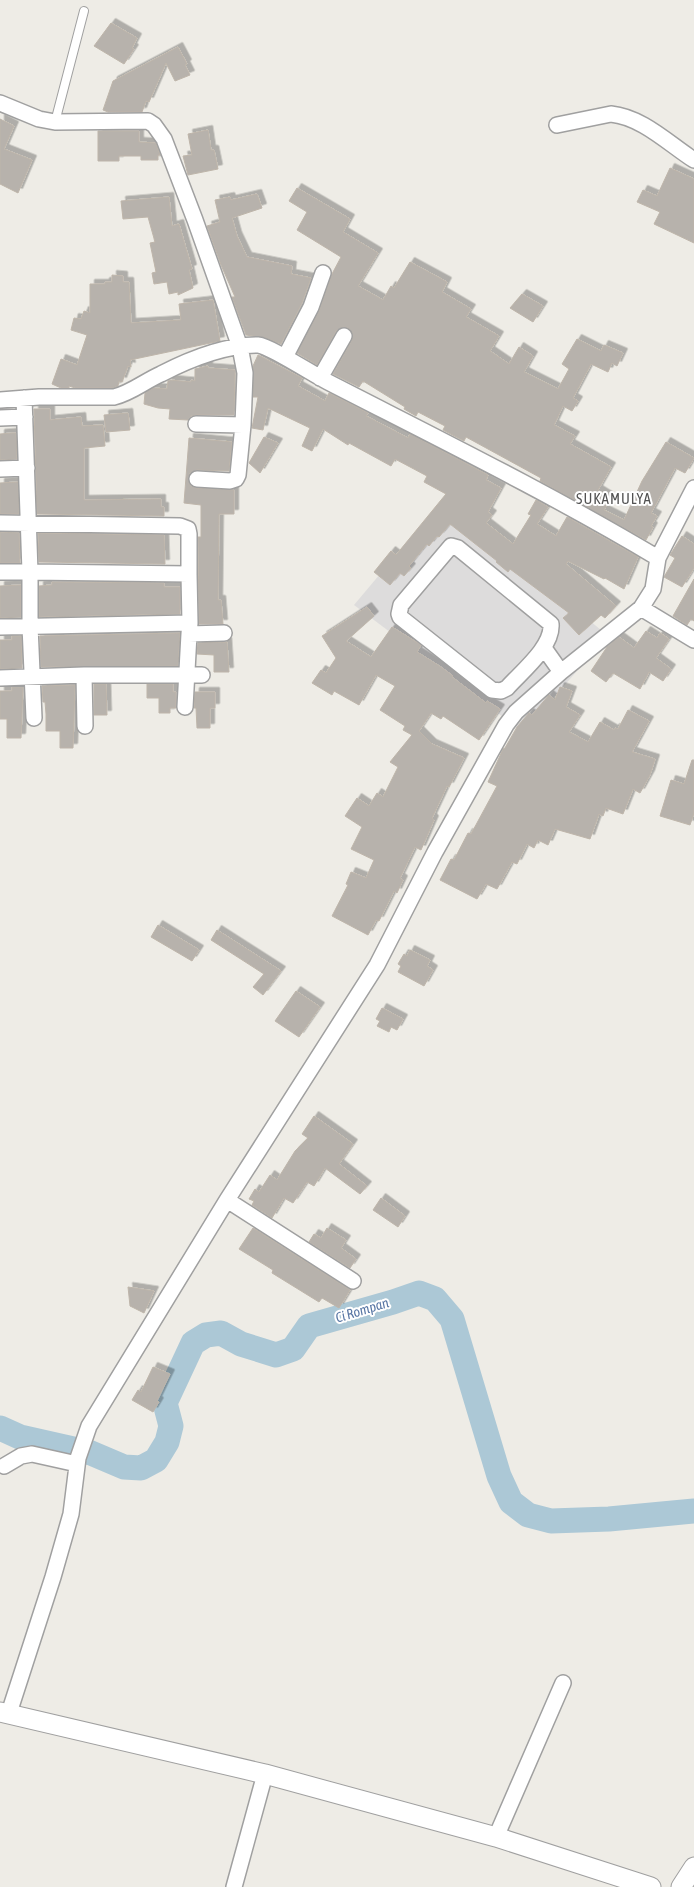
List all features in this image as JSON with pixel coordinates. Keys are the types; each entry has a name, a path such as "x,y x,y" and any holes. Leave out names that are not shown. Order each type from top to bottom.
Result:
{"street":[{"path":"0,103 39,119 55,122 145,120 154,125 164,138 240,347 244,374 243,426 238,475 236,479 230,481 197,479"},
{"path":"557,125 611,114 619,115 644,126 694,160"},
{"path":"285,358 311,307 323,273"},
{"path":"320,378 344,336"},
{"path":"0,400 114,397 122,395 162,373 208,354 240,347 263,346 320,378 490,464 658,558"},
{"path":"24,398 34,718"},
{"path":"0,418 25,417"},
{"path":"196,424 243,426"},
{"path":"0,470 27,468"},
{"path":"651,1887 496,1837 265,1774 5,1712 53,1577 71,1514 79,1456 89,1426 227,1200 377,965 435,852 506,725 516,712 561,672 642,608 653,589 658,558 692,494"},
{"path":"0,523 184,526 188,529 190,534 189,629 185,707"},
{"path":"451,546 455,546 551,624 551,631 544,648 506,688 496,691 492,690 400,617 400,609 451,546"},
{"path":"0,572 189,574"},
{"path":"642,608 694,640"},
{"path":"0,627 189,629 224,633"},
{"path":"544,648 561,672"},
{"path":"0,678 32,676 202,675"},
{"path":"84,676 85,726"},
{"path":"227,1200 353,1281"},
{"path":"4,1466 21,1456 32,1454 79,1456"},
{"path":"496,1837 563,1683"},
{"path":"234,1887 265,1774"},
{"path":"681,1887 694,1867"}],"lane":[{"path":"55,122 84,11"}],"shaded area":[{"path":"444,498 608,636 523,732 354,605"}],"building":[{"path":"111,23 137,38 132,48 134,49 124,64 94,46"},
{"path":"178,47 187,64 185,65 190,75 175,81 166,63 149,102 146,101 142,112 108,112 103,110 113,81"},
{"path":"0,119 14,126 4,149 32,160 18,193 0,184"},
{"path":"208,130 211,150 214,150 218,169 188,175 183,156 192,155 188,134"},
{"path":"98,131 139,131 139,142 156,143 160,155 158,155 158,160 141,160 141,156 119,156 119,161 98,161"},
{"path":"670,168 694,179 694,243 654,224 660,212 637,202 643,190 657,196"},
{"path":"297,188 350,219 343,232 378,253 358,286 383,300 391,286 394,288 410,262 447,282 442,292 471,309 466,317 499,336 490,351 509,364 519,347 533,356 524,372 558,389 569,369 562,364 577,339 601,351 604,345 623,353 617,366 612,363 608,372 591,364 573,398 578,401 572,411 563,406 554,425 575,436 570,444 611,467 598,490 611,498 604,510 624,520 642,481 666,442 694,458 685,473 675,468 651,513 657,516 646,540 540,481 541,478 466,437 464,441 443,430 445,426 418,412 416,416 363,381 359,387 333,374 352,340 352,332 348,328 343,327 336,331 317,365 297,353 319,311 332,274 341,257 297,230 307,212 289,201"},
{"path":"257,194 262,208 232,218 237,236 247,257 292,266 291,274 311,278 302,303 281,344 266,338 246,335 232,297 235,297 207,226 220,222 215,200 230,197 231,200"},
{"path":"169,197 172,226 179,224 192,269 189,270 193,288 178,295 178,292 169,294 167,282 154,284 152,273 156,272 150,243 155,242 148,217 123,219 121,201"},
{"path":"112,275 123,276 123,282 129,282 131,323 181,320 179,304 213,300 220,341 130,360 131,367 128,366 122,382 119,381 118,386 113,388 75,388 69,386 69,388 61,388 52,384 61,359 77,365 87,335 71,330 74,318 81,319 84,311 90,313 90,284 112,282"},
{"path":"522,294 543,306 533,322 510,308"},
{"path":"258,355 302,378 298,386 325,401 329,393 368,413 366,416 408,438 410,434 488,475 486,480 501,488 488,512 492,515 486,523 513,544 531,515 528,514 536,500 548,507 537,524 556,536 567,517 638,557 624,589 568,561 566,564 616,606 605,618 601,615 579,635 563,618 569,613 510,569 508,572 450,524 429,546 427,544 409,566 411,568 404,576 400,573 390,585 374,572 391,551 396,555 446,494 424,482 427,476 395,459 391,466 349,443 348,445 323,429 312,451 302,446 310,428 268,408 263,430 252,428 258,397 253,397 253,366"},
{"path":"208,366 208,368 235,370 234,415 196,415 191,416 188,420 169,419 170,409 144,404 145,393 148,391 154,388 167,389 168,381 170,380 195,381 195,369"},
{"path":"34,409 50,409 50,420 81,417 82,426 103,425 105,446 84,448 84,500 161,499 161,507 164,507 164,516 37,514"},
{"path":"128,413 130,430 106,432 104,415"},
{"path":"16,433 17,459 0,460 0,434"},
{"path":"264,437 278,443 260,473 249,463"},
{"path":"189,438 232,442 229,471 197,470 190,473 188,479 191,486 196,488 234,490 234,514 219,514 218,600 221,600 223,624 199,624 198,537 201,537 201,505 184,503"},
{"path":"18,482 19,514 0,514 0,483"},
{"path":"0,532 19,533 20,563 0,563"},
{"path":"38,533 164,535 165,564 39,562"},
{"path":"682,536 694,544 694,568 682,587 664,577 675,558 670,555"},
{"path":"694,579 694,621 691,619 687,625 673,616"},
{"path":"52,582 164,583 164,587 180,587 180,614 39,617 39,586 52,585"},
{"path":"21,585 21,617 0,618 0,586"},
{"path":"367,607 374,616 346,641 371,657 392,627 421,645 417,652 441,667 486,703 487,701 500,709 479,740 443,716 441,719 431,713 419,731 432,744 464,758 449,787 447,786 432,818 434,820 421,850 415,847 400,878 403,880 397,893 394,891 379,921 376,920 368,935 332,916 348,885 346,884 351,872 366,878 374,860 351,849 362,827 345,816 357,798 369,806 377,793 383,797 398,767 390,762 412,735 403,730 405,726 380,710 395,686 376,675 359,705 334,691 332,695 312,683 321,670 326,673 336,658 322,636"},
{"path":"646,631 657,638 660,633 669,639 656,658 671,669 663,681 649,672 640,689 613,673 606,682 591,671 607,647 619,637 634,648"},
{"path":"180,633 178,666 41,667 40,636"},
{"path":"12,636 21,636 22,668 0,669 0,640 12,640"},
{"path":"227,642 229,672 214,672 214,655 197,654 198,643"},
{"path":"94,684 106,684 107,715 94,715"},
{"path":"147,684 173,684 173,692 176,692 176,708 170,708 170,713 159,713 159,698 147,698"},
{"path":"75,685 73,748 60,748 60,731 46,731 45,702 43,702 42,686"},
{"path":"12,687 23,687 21,738 7,738 7,719 0,719 0,691 12,691"},
{"path":"560,687 572,691 566,707 580,715 569,732 588,742 600,722 614,730 615,728 618,729 628,710 649,721 632,752 655,759 650,775 640,793 633,789 623,814 606,808 603,816 599,814 590,839 555,829 548,845 538,840 534,848 527,844 517,864 512,862 497,889 486,884 477,899 440,880 451,859 454,860 468,833 471,834 497,786 488,782 503,749 517,727 529,713 532,715 549,695 555,700"},
{"path":"195,692 215,692 215,708 210,708 210,728 197,728 196,708 194,708"},
{"path":"692,760 694,760 694,813 690,825 660,816 671,780 684,784"},
{"path":"158,925 199,950 192,961 151,937"},
{"path":"217,930 281,971 263,995 253,987 264,974 211,940"},
{"path":"410,950 430,960 427,966 433,970 424,986 398,972 401,966 398,964 404,954 407,956"},
{"path":"296,991 320,1007 299,1037 275,1021"},
{"path":"382,1008 403,1019 397,1030 391,1027 389,1032 377,1026 380,1021 376,1019"},
{"path":"314,1116 353,1144 339,1164 367,1186 360,1194 325,1168 314,1186 307,1182 293,1203 284,1198 272,1218 252,1205 254,1201 249,1199 255,1189 259,1192 270,1175 277,1180 295,1151 308,1138 302,1134"},
{"path":"381,1198 405,1216 398,1227 373,1210"},
{"path":"253,1228 350,1290 339,1308 322,1298 319,1302 272,1273 273,1270 239,1249"},
{"path":"327,1228 346,1240 341,1248 356,1259 350,1268 309,1242 314,1234 321,1238"},
{"path":"128,1287 154,1291 144,1313 130,1306"},
{"path":"153,1367 170,1374 153,1412 132,1400 138,1390 141,1392"}],"waterway":[{"name":"Ci Rompan","path":"0,1428 20,1437 91,1453 124,1467 141,1468 156,1460 167,1442 171,1426 165,1403 193,1343 206,1335 221,1333 241,1344 276,1355 293,1349 309,1326 419,1293 435,1299 452,1319 499,1476 511,1502 528,1515 551,1521 609,1519 694,1511"}],"district":[{"name":"SUKAMULYA","path":"614,499"}]}
